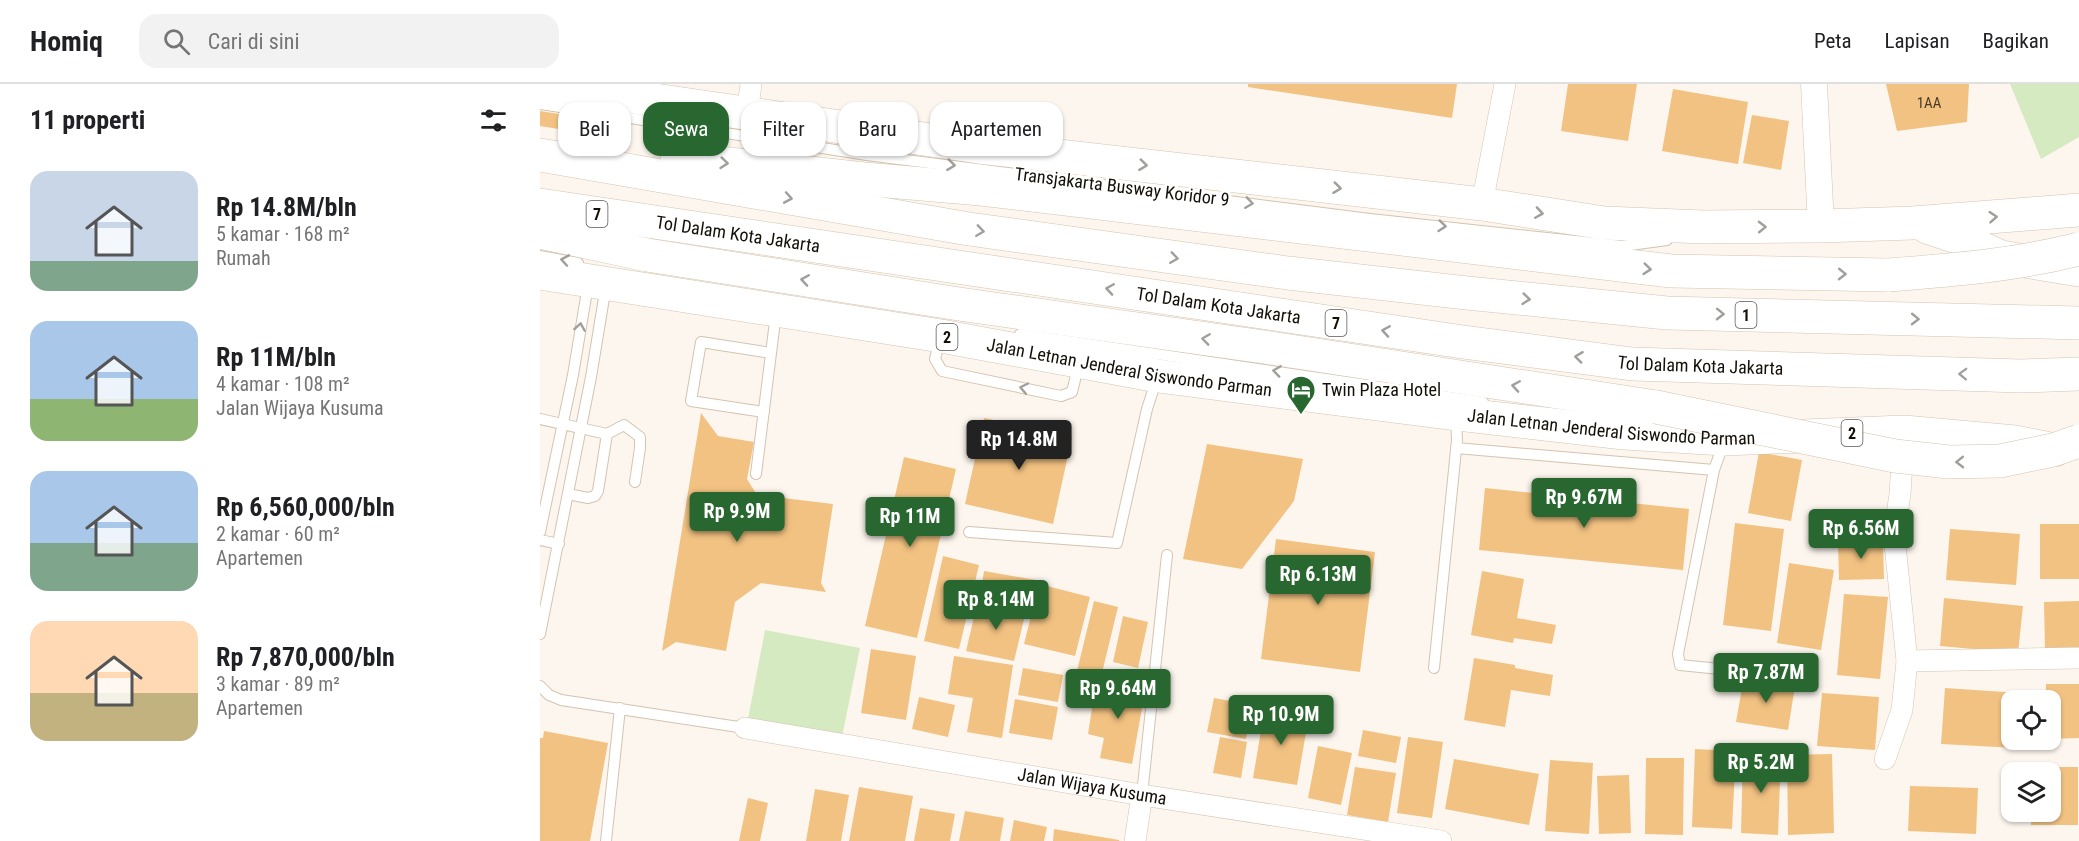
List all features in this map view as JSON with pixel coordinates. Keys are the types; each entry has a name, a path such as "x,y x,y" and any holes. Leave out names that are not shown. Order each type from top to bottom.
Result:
{"highway":[{"path":"544,84 749,99 979,147 1482,204 1604,223 1704,227 1821,226 1913,223 2079,210"},
{"path":"540,149 575,148 633,152 852,178 981,189 1671,271 1890,275 1971,269 2052,256 2079,249"},
{"name":"1","path":"540,155 969,229 1288,273 1467,293 1666,313 2079,323"},
{"name":"Tol Dalam Kota Jakarta","path":"540,205 1463,342 1632,364 2021,376 2079,374"},
{"path":"1913,223 1957,237 2001,257 2079,270"},
{"path":"540,232 670,258 960,304 1264,347 1656,407 1895,456 1949,462 2000,461 2053,450 2079,441"},
{"name":"Jalan Letnan Jenderal Siswondo Parman","path":"540,273 594,276 1158,376 1456,414 1623,433 1725,439 1904,432 2015,442 2079,452"}],"street":[{"path":"1482,204 1505,84"},
{"path":"1814,84 1821,226"},
{"path":"1885,759 1902,710 1907,661 1894,536 1900,494 1904,432"},
{"path":"1907,661 2079,658"},
{"name":"Jalan Wijaya Kusuma","path":"745,728 1142,795 1442,841"},
{"path":"1135,841 1142,795"}],"lane":[{"name":"Transjakarta Busway Koridor 9","path":"540,104 867,155 1370,219 1622,246 1669,239 1704,227"},
{"path":"540,256 594,276"},
{"path":"540,532 594,276"},
{"path":"540,634 580,430 594,276"},
{"path":"756,474 777,309"},
{"path":"1007,332 1465,398 1499,405"},
{"path":"764,412 691,401 701,342 771,353"},
{"path":"969,532 1117,543 1147,409 1158,376"},
{"path":"1521,410 1623,433"},
{"path":"1434,668 1456,448 1456,414"},
{"path":"540,419 580,430 607,434 624,425 640,437 635,482"},
{"path":"568,494 588,498 595,496 598,491 607,434"},
{"path":"1725,439 1714,470 1678,654 1680,665 1780,675"},
{"path":"1456,448 1714,470"},
{"path":"540,540 559,544"},
{"path":"1142,795 1167,555"},
{"path":"540,686 561,700 745,728"},
{"path":"606,841 620,708"}],"green space":[{"path":"2010,84 2079,84 2079,137 2041,159"},
{"path":"765,630 860,648 842,737 748,719"}],"building":[{"path":"1248,84 1457,84 1452,118 1248,87"},
{"path":"1568,84 1637,84 1628,141 1561,131"},
{"path":"1886,84 1969,84 1967,122 1897,131"},
{"path":"1673,89 1748,102 1738,164 1662,151"},
{"path":"540,111 558,114 558,129 540,126"},
{"path":"1752,115 1789,121 1781,170 1743,163"},
{"path":"701,413 718,436 754,442 747,479 757,495 833,504 821,583 826,592 761,583 735,602 726,651 676,642 662,651"},
{"path":"984,418 1072,437 1053,524 965,504"},
{"path":"1207,444 1303,459 1294,501 1242,569 1183,559"},
{"path":"1759,452 1802,460 1791,521 1748,513"},
{"path":"904,457 956,469 917,638 865,626"},
{"path":"1485,488 1689,509 1683,570 1479,550"},
{"path":"1735,523 1784,529 1771,631 1723,625"},
{"path":"2040,524 2079,524 2079,579 2040,579"},
{"path":"1950,529 2020,534 2016,585 1946,580"},
{"path":"1276,539 1375,552 1360,672 1261,659"},
{"path":"1883,541 1884,579 1839,580 1838,542"},
{"path":"943,556 979,565 959,649 924,641"},
{"path":"1789,563 1834,570 1821,650 1777,643"},
{"path":"984,571 1036,580 1031,604 980,596"},
{"path":"1482,571 1524,579 1517,618 1556,625 1552,644 1514,638 1513,643 1471,635"},
{"path":"1039,584 1090,597 1075,656 1024,644"},
{"path":"1844,594 1888,597 1880,679 1837,675"},
{"path":"1944,598 2023,606 2018,653 1940,646"},
{"path":"978,600 1026,611 1014,661 966,651"},
{"path":"1094,601 1118,607 1101,677 1077,671"},
{"path":"2079,601 2079,648 2045,649 2044,602"},
{"path":"1123,616 1148,622 1138,668 1113,662"},
{"path":"871,649 916,656 906,720 861,713"},
{"path":"954,656 1013,665 1002,738 967,732 973,698 948,694"},
{"path":"1474,658 1553,675 1550,696 1511,690 1505,727 1464,720"},
{"path":"1023,668 1063,675 1058,702 1018,695"},
{"path":"1744,677 1795,686 1788,730 1736,722"},
{"path":"1114,681 1146,686 1132,764 1100,758 1104,738 1088,734 1095,689 1112,692"},
{"path":"2046,684 2079,684 2079,738 2061,739 2061,690 2046,690"},
{"path":"1945,688 2001,692 2001,747 1941,744"},
{"path":"1822,693 1879,697 1875,750 1817,746"},
{"path":"919,697 955,705 948,737 912,729"},
{"path":"1214,698 1252,705 1246,739 1207,732"},
{"path":"1015,699 1058,707 1052,740 1009,733"},
{"path":"1265,707 1309,715 1297,785 1253,778"},
{"path":"1363,730 1401,737 1396,763 1358,756"},
{"path":"544,731 608,743 590,841 540,841 540,738 543,738"},
{"path":"1220,737 1247,742 1241,778 1213,773"},
{"path":"1408,737 1443,742 1432,818 1397,813"},
{"path":"1318,746 1352,753 1341,805 1308,798"},
{"path":"1695,749 1736,751 1732,829 1692,827"},
{"path":"1743,754 1781,755 1778,835 1741,833"},
{"path":"1832,754 1834,833 1788,835 1787,755"},
{"path":"1646,758 1684,758 1683,835 1645,834"},
{"path":"1454,759 1539,774 1529,825 1445,809"},
{"path":"1550,760 1593,763 1589,834 1545,831"},
{"path":"1355,767 1396,773 1388,822 1347,815"},
{"path":"2061,767 2078,767 2078,825 2031,825 2031,822 2061,822"},
{"path":"1629,775 1631,833 1599,834 1597,776"},
{"path":"1910,786 1978,788 1976,834 1908,831"},
{"path":"859,787 913,796 905,841 849,841"},
{"path":"815,789 849,795 841,841 806,841"},
{"path":"748,798 768,803 760,841 739,841"},
{"path":"920,808 955,814 950,841 914,841"},
{"path":"965,811 1004,818 1000,841 959,841"},
{"path":"1014,820 1047,827 1044,841 1010,841"},
{"path":"1054,829 1119,840 1119,841 1053,841"}],"place":[{"name":"Twin Plaza Hotel","path":"1301,416"}]}
